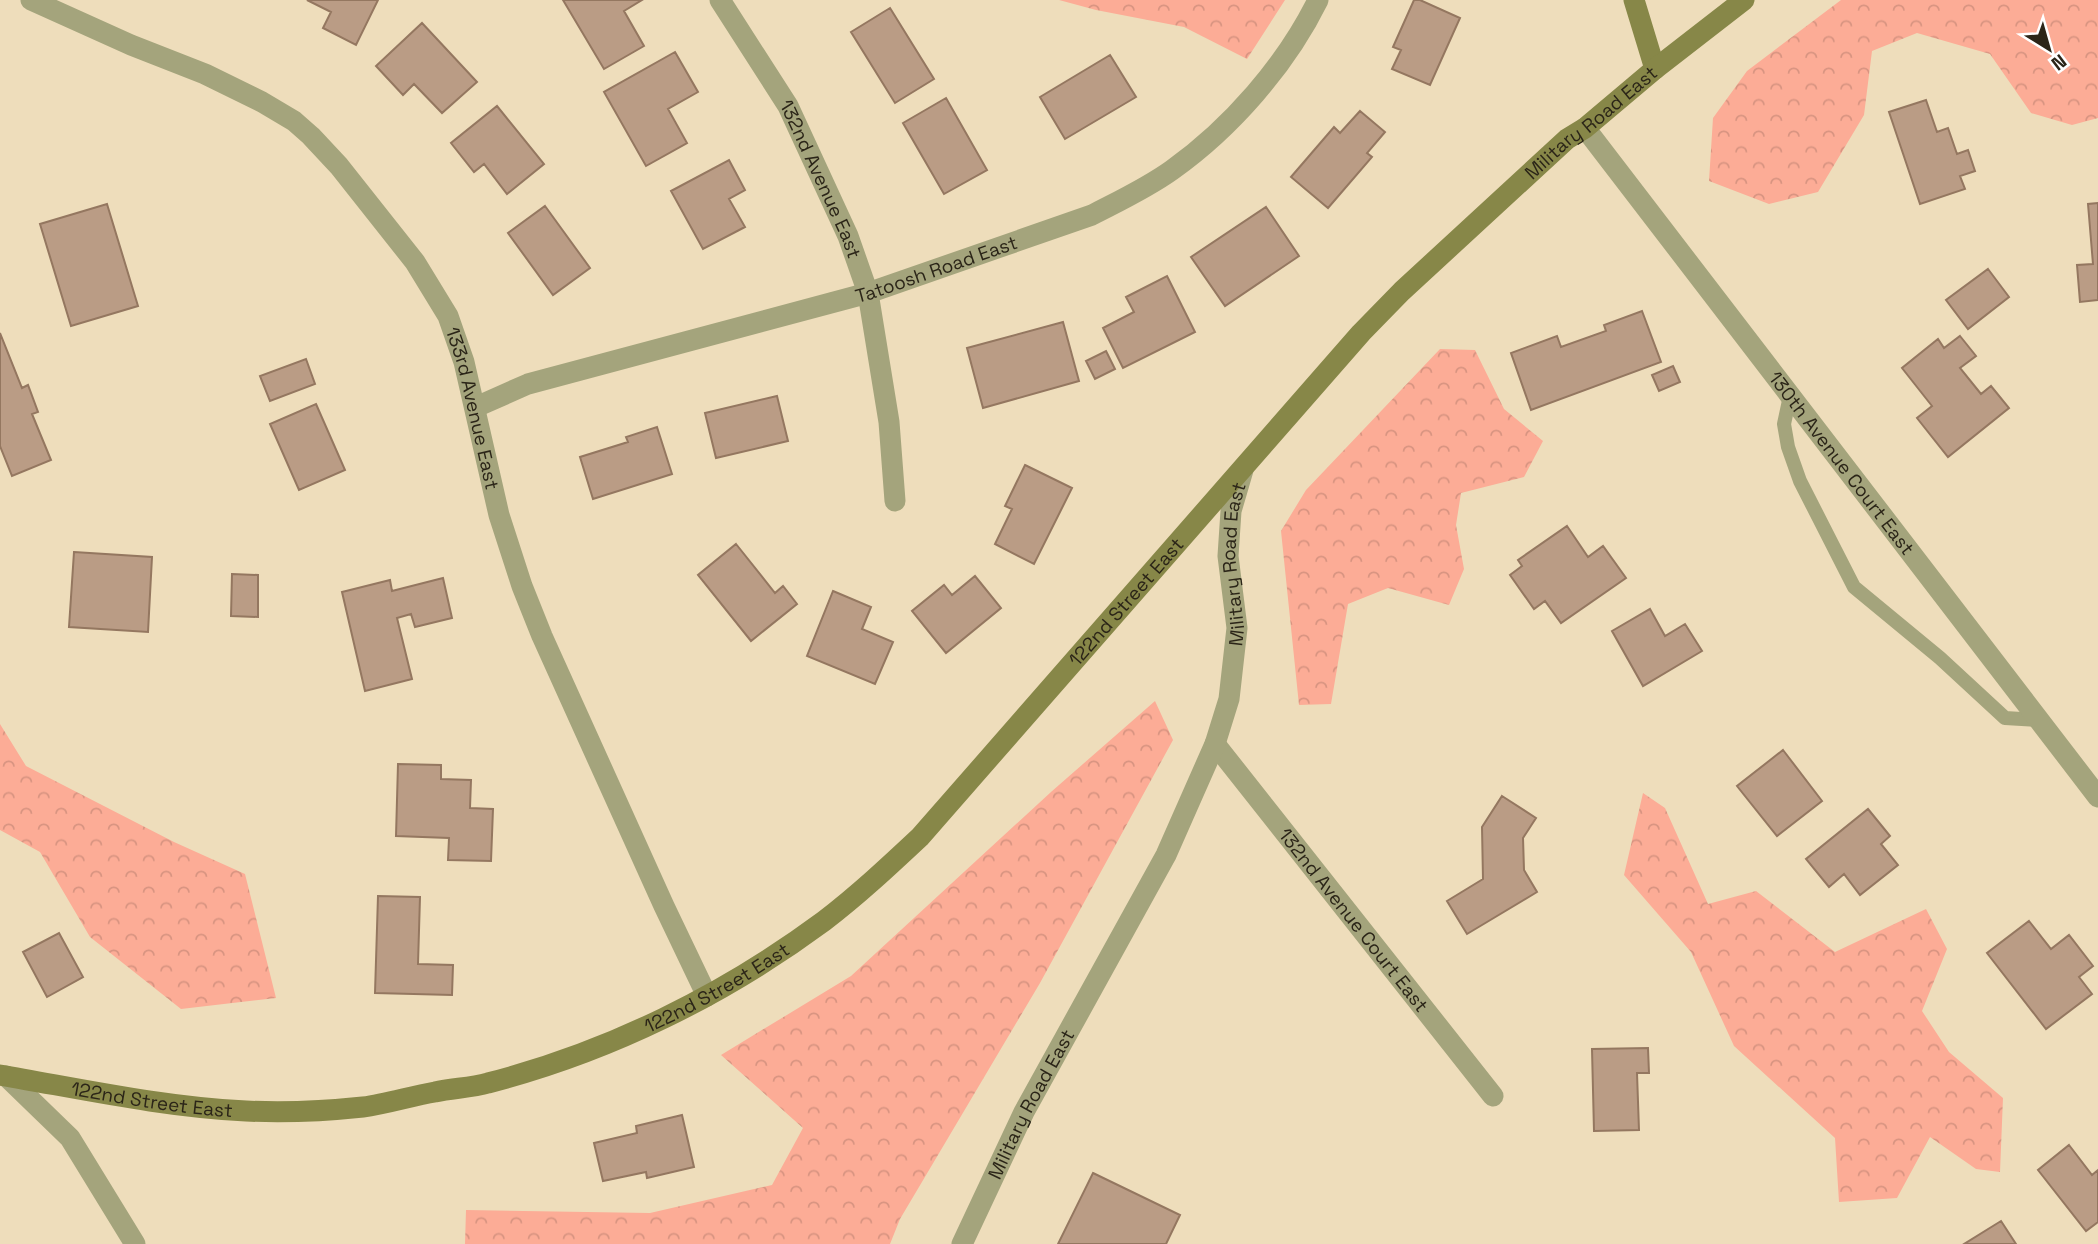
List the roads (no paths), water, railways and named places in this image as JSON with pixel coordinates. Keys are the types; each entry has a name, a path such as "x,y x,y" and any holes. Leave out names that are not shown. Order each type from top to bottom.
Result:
{"main road":[{"name":"Military Road East","path":"1243,470 1402,291 1567,139 1585,128 1655,69 1634,0"},
{"path":"1655,69 1744,0"},
{"name":"122nd Street East","path":"3,1076 191,1107 307,1111 364,1107 485,1084 545,1066 634,1033 707,996 775,956 826,920 874,880 920,837 1243,470"}],"street":[{"name":"133rd Avenue East","path":"31,0 131,45 205,74 294,121 339,166 415,262 448,316 464,362 499,515 522,586 542,636 707,996"},
{"name":"132nd Avenue East","path":"720,0 788,106 848,236 868,293 890,422 895,501"},
{"name":"Tatoosh Road East","path":"476,407 528,384 868,293 1092,215 1171,171 1216,135 1280,61 1318,0"},
{"name":"130th Avenue Court East","path":"1585,128 2098,797"},
{"name":"Military Road East","path":"962,1244 1024,1112 1166,855 1215,744 1229,699 1237,628 1228,556 1231,511 1243,470"},
{"name":"132nd Avenue Court East","path":"1215,744 1493,1096"},
{"path":"3,1076 71,1138 135,1244"}],"lane":[{"path":"1790,396 1784,425 1788,447 1800,481 1854,587 1940,658 2005,718 2038,720"}]}
